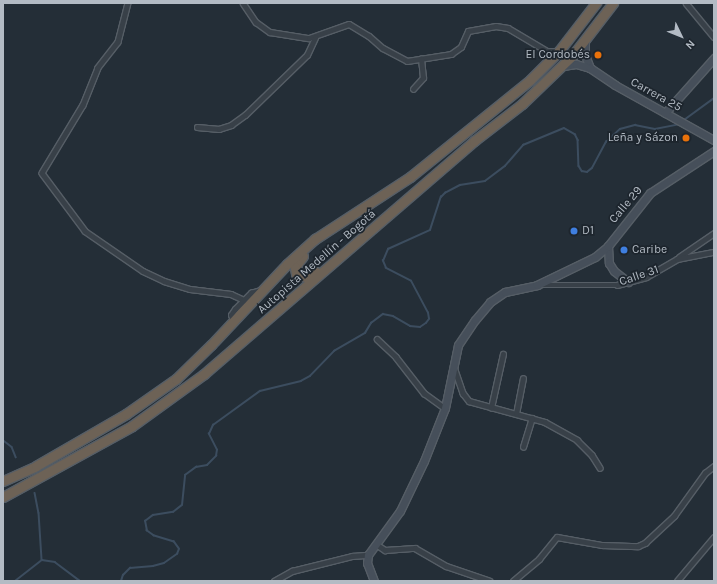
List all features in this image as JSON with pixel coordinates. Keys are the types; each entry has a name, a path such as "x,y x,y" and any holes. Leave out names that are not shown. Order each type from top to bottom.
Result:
{"highway":[{"name":"Autopista Medellín - Bogotá","path":"3,482 36,466 153,396 193,363 262,290 315,239 350,215 390,191 430,162 530,80 559,51 596,3"},
{"name":"Autopista Medellín - Bogotá","path":"3,497 132,426 185,389 352,248 474,141 522,104 563,66 613,3"},
{"path":"350,215 344,226 299,260 295,271 299,277 308,278 341,251 352,248"}],"main road":[{"path":"585,40 585,55 590,68"},
{"path":"664,113 714,58"},
{"name":"Carrera 25","path":"563,66 576,64 590,68 664,113 714,140"},
{"name":"Calle 29","path":"368,555 406,499 445,408 453,363 462,337 490,302 513,289 537,285 585,264 608,246 650,193 714,151"},
{"path":"608,246 610,263 614,270 628,282"},
{"path":"368,555 367,562 374,581"}],"street":[{"path":"128,3 118,42 98,68 83,105 42,173 85,231 143,271 184,287 231,294 244,300"},
{"path":"242,3 251,16 266,30 315,38 340,25 349,24 407,61 451,54 462,47 468,31 496,26 508,28 547,51 559,51"},
{"path":"686,3 714,37"},
{"path":"197,128 219,129 231,125 245,115 307,55 315,38"},
{"path":"413,89 423,78 421,59"},
{"path":"677,259 714,234"},
{"name":"Calle 31","path":"537,285 608,285 628,282 658,271 677,259 714,252"},
{"path":"233,320 233,312 244,300 254,291 262,290"},
{"path":"377,339 396,357 424,393 445,408"},
{"path":"491,408 503,354"},
{"path":"453,363 466,399 491,408 545,422 577,440 592,455 600,468"},
{"path":"516,414 523,379"},
{"path":"523,447 532,418"},
{"path":"513,581 539,558 557,537 602,545 638,546 645,543 674,516 705,473 714,466"},
{"path":"676,581 714,537"},
{"path":"376,544 385,550 415,548 446,566 490,581"},
{"path":"274,581 292,571 368,555"}],"waterway":[{"path":"684,120 714,98"},
{"path":"121,581 123,575 130,568 153,566 164,563 177,554 179,549 174,542 154,536 147,531 145,521 153,515 173,512 182,505 185,475 196,467 207,465 216,456 217,450 209,434 213,425 260,391 301,381 310,376 334,351 365,333 371,323 383,314 393,316 410,326 420,327 426,323 429,319 428,313 411,281 386,268 383,261 388,249 430,230 441,197 445,193 460,185 485,181 505,166 523,145 564,128 575,134 578,140 579,166 582,171 587,172 592,168 606,142 620,129 635,125 655,129 680,124"},
{"path":"3,440 12,447 16,457"},
{"path":"35,493 39,513 42,560"},
{"path":"15,581 42,560 55,562 80,581"}],"place":[{"name":"El Cordobés","path":"598,55"},
{"name":"Leña y Sázon","path":"686,138"},
{"name":"D1","path":"574,231"},
{"name":"Caribe","path":"624,250"}]}
